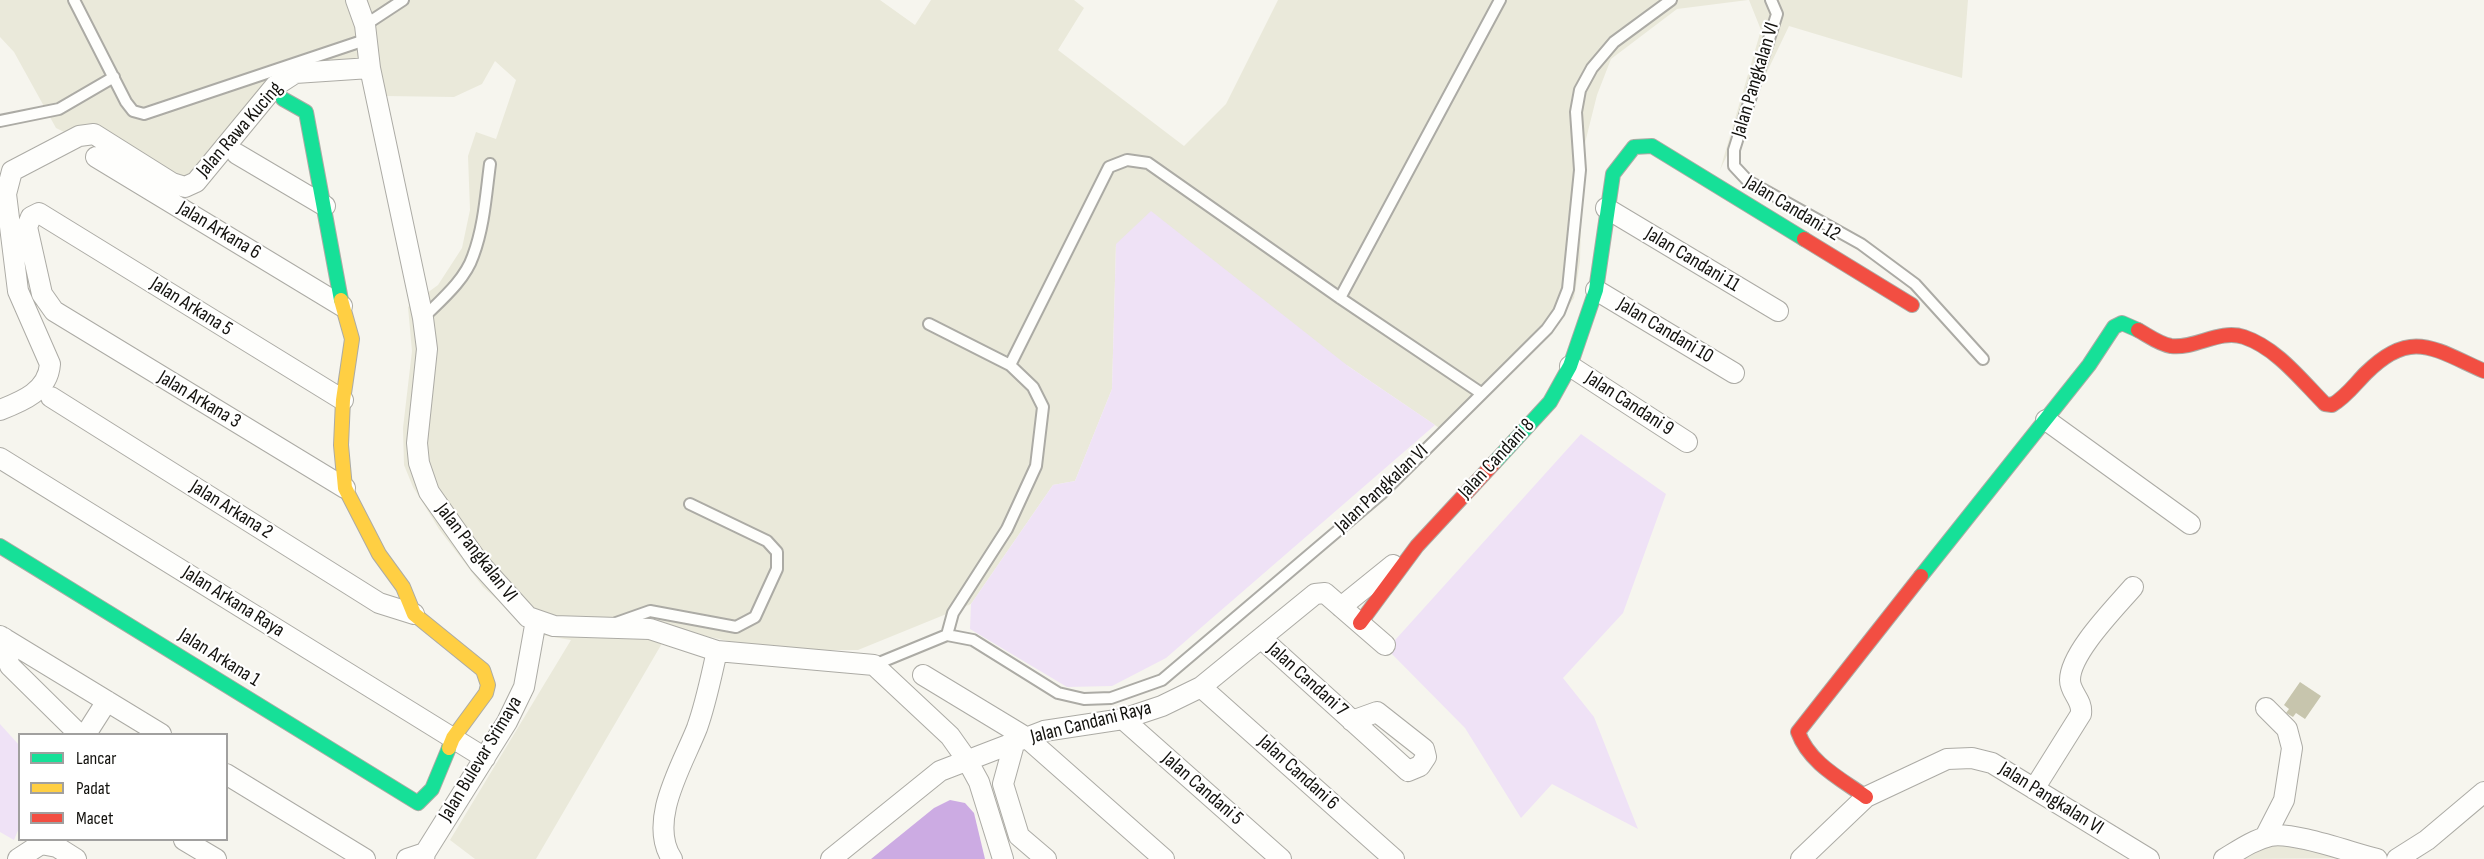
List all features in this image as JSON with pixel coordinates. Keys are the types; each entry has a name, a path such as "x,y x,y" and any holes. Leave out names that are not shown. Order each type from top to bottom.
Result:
{"street":[{"name":"Jalan Pangkalan VI","path":"356,0 367,32 370,68 423,318 427,349 417,443 419,463 429,492 479,563 528,617 554,626 650,629 717,651 874,665"},
{"name":"Jalan Rawa Kucing","path":"0,410 33,394 42,387 49,374 50,364 18,291 6,194 12,171 79,136 94,134 178,187 185,187 196,182 275,86 286,77 295,73 370,68"},
{"path":"284,99 306,112 342,306 352,339 343,400 341,445 345,488 379,554 403,587 414,614 483,670 487,676 486,693 459,742"},
{"name":"Jalan Candani 8","path":"1360,623 1417,546 1550,402 1570,366 1596,290 1606,208 1613,174 1634,147 1652,146"},
{"name":"Jalan Candani 12","path":"1652,146 1912,305"},
{"path":"237,154 325,206"},
{"name":"Jalan Arkana 6","path":"96,157 342,306"},
{"name":"Jalan Candani 11","path":"1606,208 1778,312"},
{"name":"Jalan Arkana 5","path":"54,311 42,294 27,227 31,217 39,213 343,400"},
{"name":"Jalan Candani 10","path":"1596,290 1734,373"},
{"name":"Jalan Arkana 3","path":"54,311 345,488"},
{"path":"1866,797 1808,753 1800,743 1798,732 2089,365 2114,327 2122,323 2139,329 2168,346 2179,346 2233,335 2247,339 2260,345 2325,404 2332,405 2339,401 2374,364 2390,353 2407,347 2421,345 2484,371"},
{"name":"Jalan Candani 9","path":"1570,366 1687,442"},
{"name":"Jalan Arkana 2","path":"51,397 379,603 414,614"},
{"path":"2046,420 2190,524"},
{"name":"Jalan Arkana Raya","path":"0,458 485,758"},
{"name":"Jalan Arkana 1","path":"0,546 418,803 432,789 459,742"},
{"name":"Jalan Candani 8","path":"1341,607 1417,546"},
{"path":"2034,789 2081,714 2082,705 2070,681 2073,663 2133,587"},
{"name":"Jalan Candani Raya","path":"967,760 1044,731 1123,719 1162,706 1201,687 1314,594 1325,593 1341,607"},
{"path":"1341,607 1385,645"},
{"name":"Jalan Bulevar Srimaya","path":"419,857 507,722 524,687 536,620"},
{"path":"2,637 158,733"},
{"path":"2,637 10,666 77,733"},
{"name":"Jalan Candani 7","path":"1262,639 1352,720"},
{"path":"672,859 668,853 663,820 672,785 698,726 717,651"},
{"path":"874,665 950,736 967,760 979,782 1003,859"},
{"path":"923,675 1021,741 1164,859"},
{"name":"Jalan Candani 6","path":"1201,687 1394,859"},
{"path":"87,733 106,701"},
{"path":"2265,837 2284,800 2292,748 2287,729 2266,708"},
{"name":"Jalan Candani 5","path":"1123,719 1281,859"},
{"path":"1021,741 1003,784 1019,836 1023,859"},
{"name":"Jalan Pangkalan VI","path":"1801,859 1866,797 1947,759 1972,758 1992,763 2149,859"},
{"path":"831,859 940,771 967,760"},
{"path":"228,775 365,859"},
{"path":"2397,859 2427,840 2484,792"},
{"path":"2224,859 2253,841 2273,835 2302,839 2377,859"},
{"path":"1019,836 1046,859"},
{"path":"186,841 216,859"},
{"path":"18,859 40,844 57,847 76,859"}],"lane":[{"path":"74,0 133,111 144,114 367,32 403,0"},
{"path":"1340,298 1500,0"},
{"name":"Jalan Pangkalan VI","path":"874,665 947,635 973,640 1058,693 1084,699 1111,698 1162,680 1381,494 1547,329 1559,312 1568,289 1580,170 1576,112 1580,90 1592,68 1614,42 1671,0"},
{"name":"Jalan Pangkalan VI","path":"1772,0 1776,14 1734,150 1734,166 1748,182 1861,244 1915,284 1983,359"},
{"path":"0,121 59,110 114,77"},
{"path":"1010,366 1109,167 1127,160 1148,163 1340,298 1481,393"},
{"path":"423,318 460,278 473,257 483,218 490,164"},
{"path":"928,324 1010,366 1033,387 1043,407 1036,466 1007,530 953,613 947,635"},
{"path":"599,629 650,611 736,627 755,617 777,569 777,552 767,541 690,504"}],"shaded area":[{"path":"0,0 880,0 915,25 931,0 1074,0 1084,8 1058,50 1184,146 1226,104 1278,0 1748,0 1677,9 1611,59 1597,95 1583,151 1580,261 1574,298 1551,330 1448,434 1348,366 1116,244 1112,389 1075,481 1053,485 971,604 858,650 767,650 671,628 536,859 475,859 450,840 571,640 536,634 483,587 439,529 413,487 404,465 403,428 412,351 408,307 438,285 462,248 470,210 468,156 476,132 496,139 516,80 495,61 482,84 454,97 385,96 360,78 291,82 188,193 56,128 14,52 0,37"},
{"path":"1749,0 1968,0 1962,78 1789,26 1720,170 1761,30"},
{"path":"1151,211 1348,366 1435,425 1166,658 1112,686 1067,687 970,629 971,604 1053,485 1075,481 1112,389 1116,244"},
{"path":"1581,434 1666,494 1623,613 1563,678 1594,717 1638,829 1552,784 1521,818 1465,728 1387,649"},
{"path":"0,724 18,744 18,830 14,840 0,832"},
{"path":"950,800 965,803 974,813 985,859 871,859 934,808"},
{"path":"2254,841 2358,858 2244,859"}],"building":[{"path":"2300,682 2321,696 2305,719 2296,713 2293,717 2286,713 2289,709 2284,705"}],"traffic: fast":[{"path":"283,99 306,112 341,300"},
{"path":"1494,463 1550,402 1570,366 1596,290 1613,174 1634,147 1652,146 1804,239"},
{"path":"1921,576 2089,365 2114,327 2122,323 2138,330"},
{"path":"0,546 418,803 432,789 449,748"}],"traffic: slow":[{"path":"341,300 352,339 343,400 341,445 345,488 379,554 403,587 414,614 483,670 488,685 486,693 453,738 449,748"}],"traffic: jam":[{"path":"1804,239 1912,305"},
{"path":"2138,330 2158,342 2171,346 2189,345 2226,335 2244,337 2278,357 2325,404 2332,405 2382,359 2396,351 2410,347 2437,350 2484,371"},
{"path":"1360,623 1417,546 1494,463"},
{"path":"1866,797 1836,777 1818,761 1803,743 1798,732 1921,576"}]}
